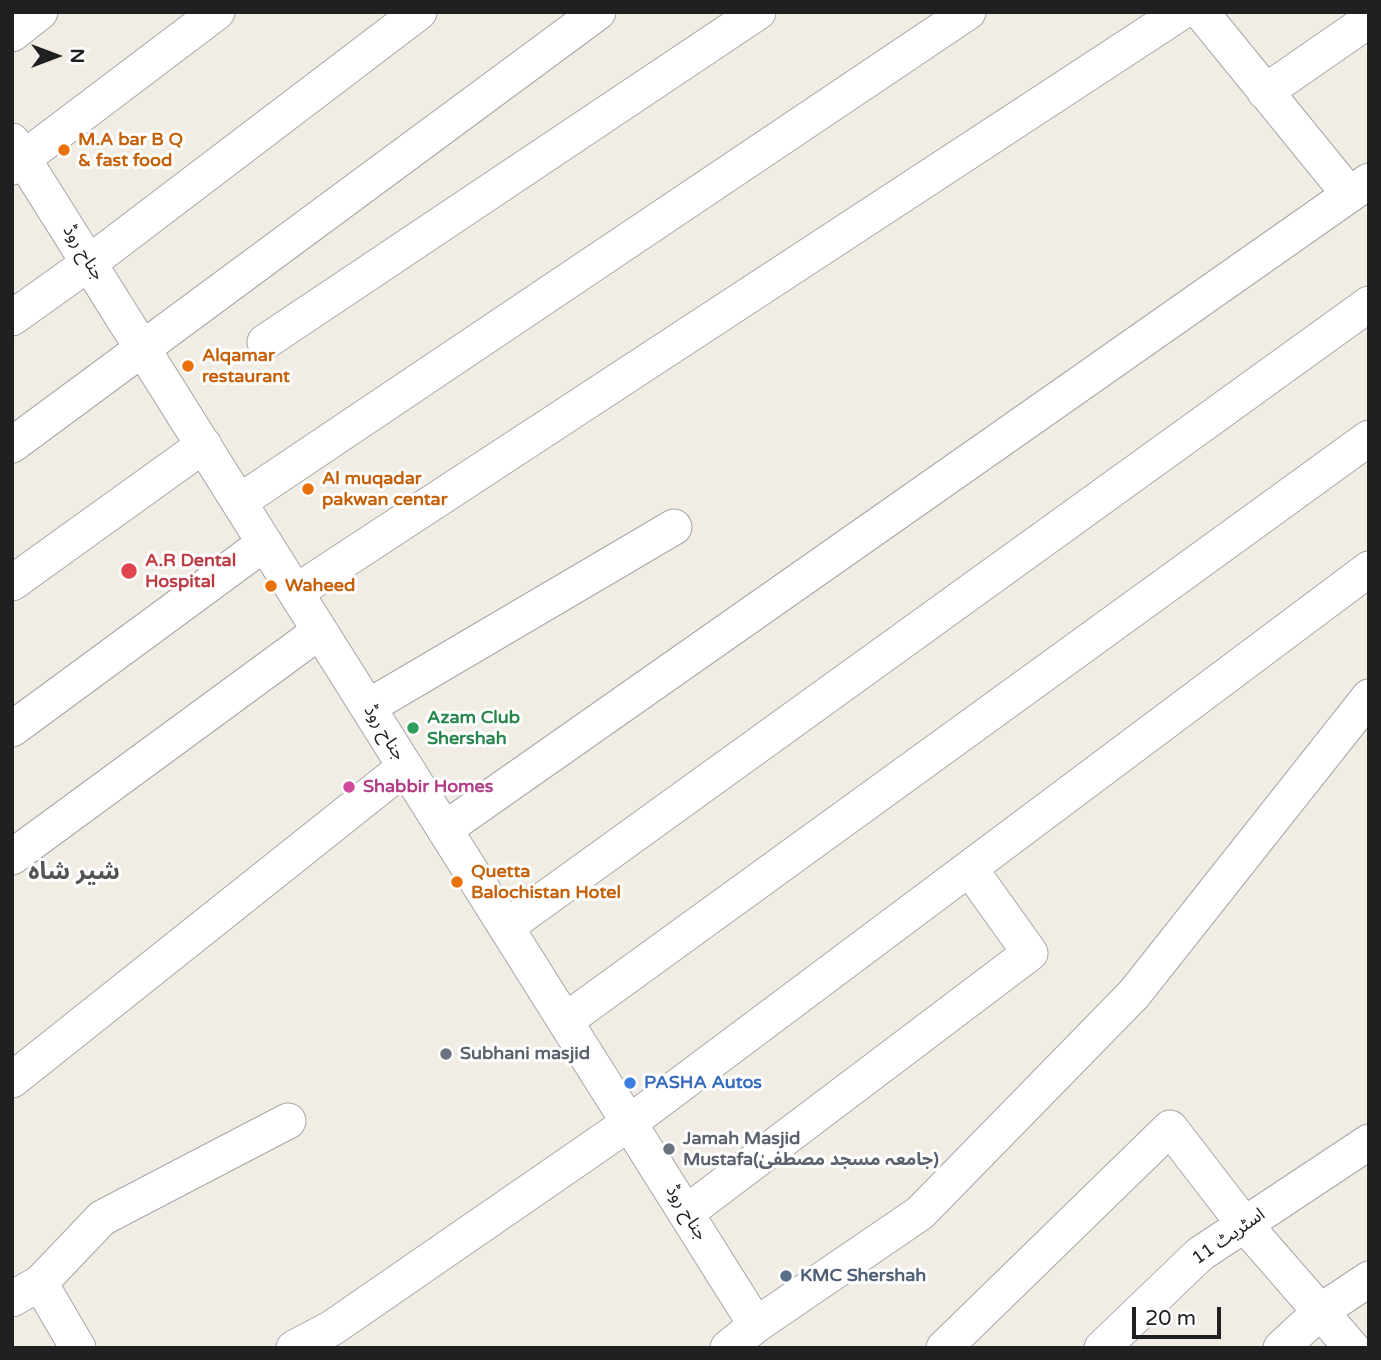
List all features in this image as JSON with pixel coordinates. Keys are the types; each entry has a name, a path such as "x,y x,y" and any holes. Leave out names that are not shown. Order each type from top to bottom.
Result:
{"street":[{"path":"12,34 40,12"},
{"path":"16,156 216,12"},
{"path":"12,318 89,263 419,12"},
{"path":"12,445 598,12"},
{"path":"265,342 758,12"},
{"path":"239,502 968,12"},
{"path":"296,592 1181,12"},
{"path":"445,829 1359,188 1265,92 1200,12"},
{"path":"1265,92 1369,20"},
{"name":"جناح روڈ","path":"16,156 89,263 756,1325"},
{"path":"506,927 1369,304"},
{"path":"565,1021 1369,438"},
{"path":"12,583 204,445"},
{"path":"368,707 674,527"},
{"path":"12,729 265,543"},
{"path":"294,1348 332,1328 629,1123 1369,569"},
{"path":"12,857 320,631"},
{"path":"728,1348 756,1325 920,1213 930,1203 1134,994 1369,697"},
{"path":"12,1080 405,767"},
{"path":"686,1213 1030,953 970,869"},
{"path":"78,1348 26,1291 102,1218 288,1121"},
{"path":"944,1348 1170,1128 1244,1224 1352,1348"},
{"name":"اسٹریٹ 11","path":"1102,1348 1200,1254 1369,1142"},
{"path":"1281,1348 1321,1311 1369,1279"}],"place":[{"name":"M.A bar B Q & fast food","path":"64,150"},
{"name":"Alqamar restaurant","path":"188,366"},
{"name":"Al muqadar pakwan centar","path":"308,489"},
{"name":"A.R Dental Hospital","path":"129,571"},
{"name":"Waheed","path":"271,586"},
{"name":"Azam Club Shershah","path":"413,728"},
{"name":"Shabbir Homes","path":"349,787"},
{"name":"Quetta Balochistan Hotel","path":"457,882"},
{"name":"Subhani masjid","path":"446,1054"},
{"name":"PASHA Autos","path":"630,1083"},
{"name":"Jamah Masjid Mustafa(جامعہ مسجد مصطفیٰ)","path":"669,1149"},
{"name":"KMC Shershah","path":"786,1276"}],"district":[{"name":"شیر شاہ","path":"74,873"}]}
